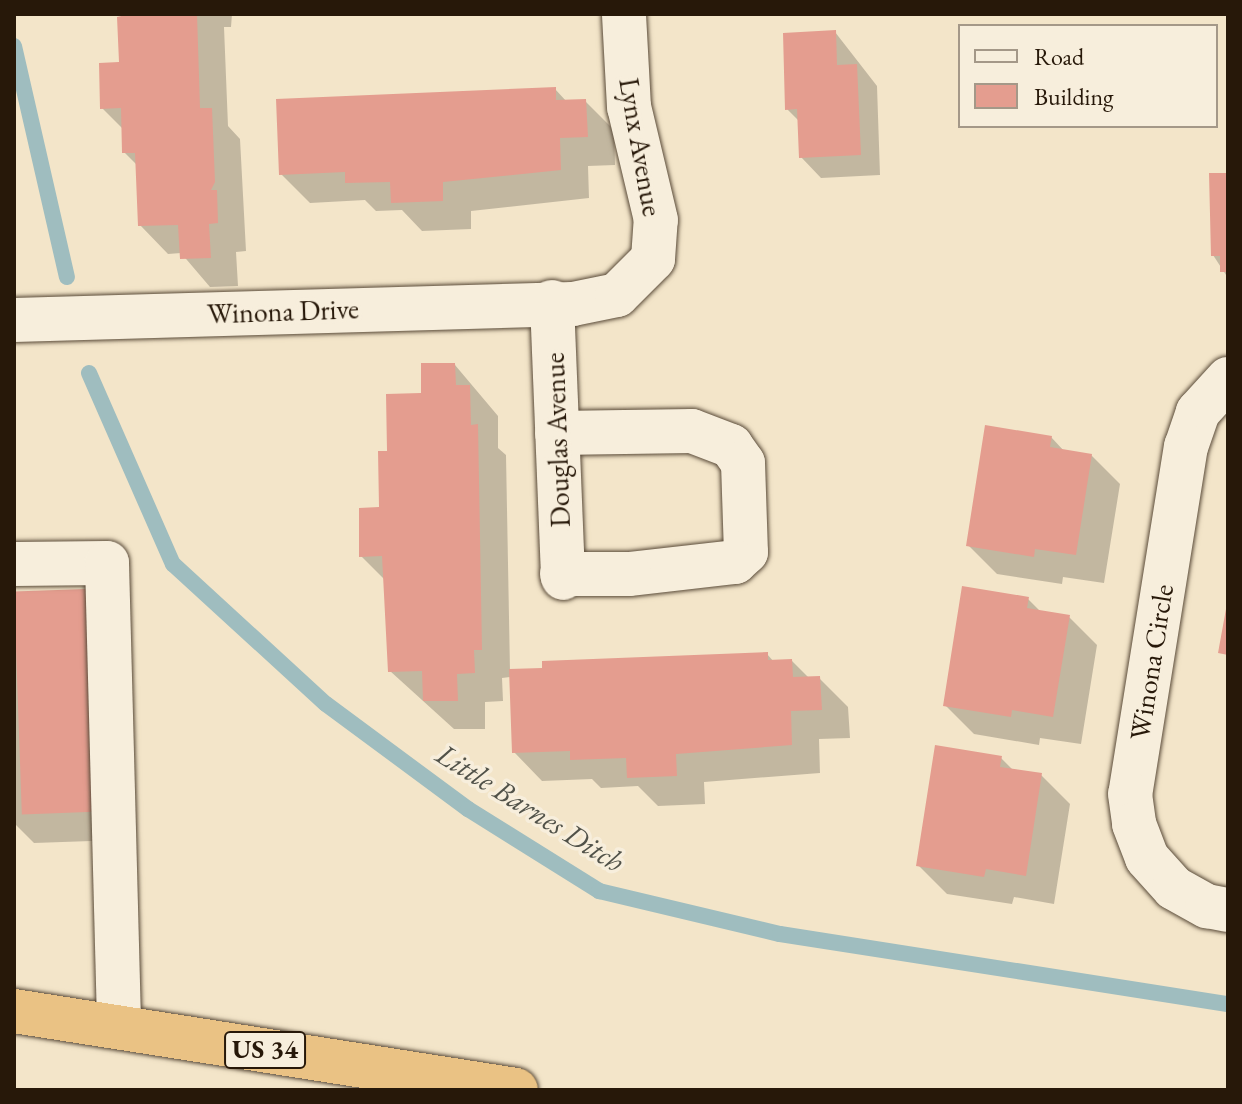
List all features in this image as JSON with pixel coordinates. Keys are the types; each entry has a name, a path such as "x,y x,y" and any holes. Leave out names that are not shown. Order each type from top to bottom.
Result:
{"highway":[{"name":"US 34","path":"14,1011 516,1090"}],"street":[{"name":"Lynx Avenue","path":"552,302 617,295 653,259 656,220 629,107 624,14"},
{"name":"Winona Drive","path":"14,320 552,302"},
{"name":"Douglas Avenue","path":"552,302 557,433 563,576 629,574 735,562 746,552 743,463 731,446 692,431 557,433"},
{"name":"Winona Circle","path":"1228,379 1198,412 1186,446 1130,794 1134,824 1147,858 1174,888 1207,906 1228,910"},
{"path":"14,564 107,563 119,1026"}],"building":[{"path":"130,14 197,14 200,108 212,108 215,182 211,190 217,190 218,223 209,224 211,258 180,259 178,225 138,226 135,153 122,153 121,108 100,109 99,63 119,62 117,17"},
{"path":"836,30 837,65 857,64 861,155 799,158 797,109 785,110 783,33"},
{"path":"556,87 556,100 586,99 588,137 560,138 561,170 443,182 443,201 391,203 390,182 345,183 345,172 279,175 276,99"},
{"path":"1209,173 1228,173 1228,272 1220,272 1220,256 1211,256"},
{"path":"421,363 455,363 456,385 470,385 471,425 478,424 482,650 474,650 475,673 457,674 458,701 423,701 422,671 388,672 382,556 359,557 359,508 379,507 378,451 387,451 386,394 421,393"},
{"path":"985,425 1052,436 1050,447 1092,454 1076,555 1035,549 1034,557 966,546"},
{"path":"962,586 1029,597 1027,608 1070,615 1053,717 1012,710 1011,717 943,706"},
{"path":"86,589 94,812 22,814 14,592"},
{"path":"1228,598 1228,655 1218,653"},
{"path":"768,652 768,660 792,659 793,677 820,676 822,710 791,711 792,745 676,754 677,776 627,778 626,758 570,760 570,751 512,753 509,669 542,668 542,661"},
{"path":"935,745 1002,756 1000,767 1042,773 1026,876 986,869 984,877 916,866"}],"waterway":[{"name":"Little Barnes Ditch","path":"14,46 67,277"},
{"name":"Little Barnes Ditch","path":"89,373 173,564 326,704 468,809 599,891 780,934 1228,1004"}]}
